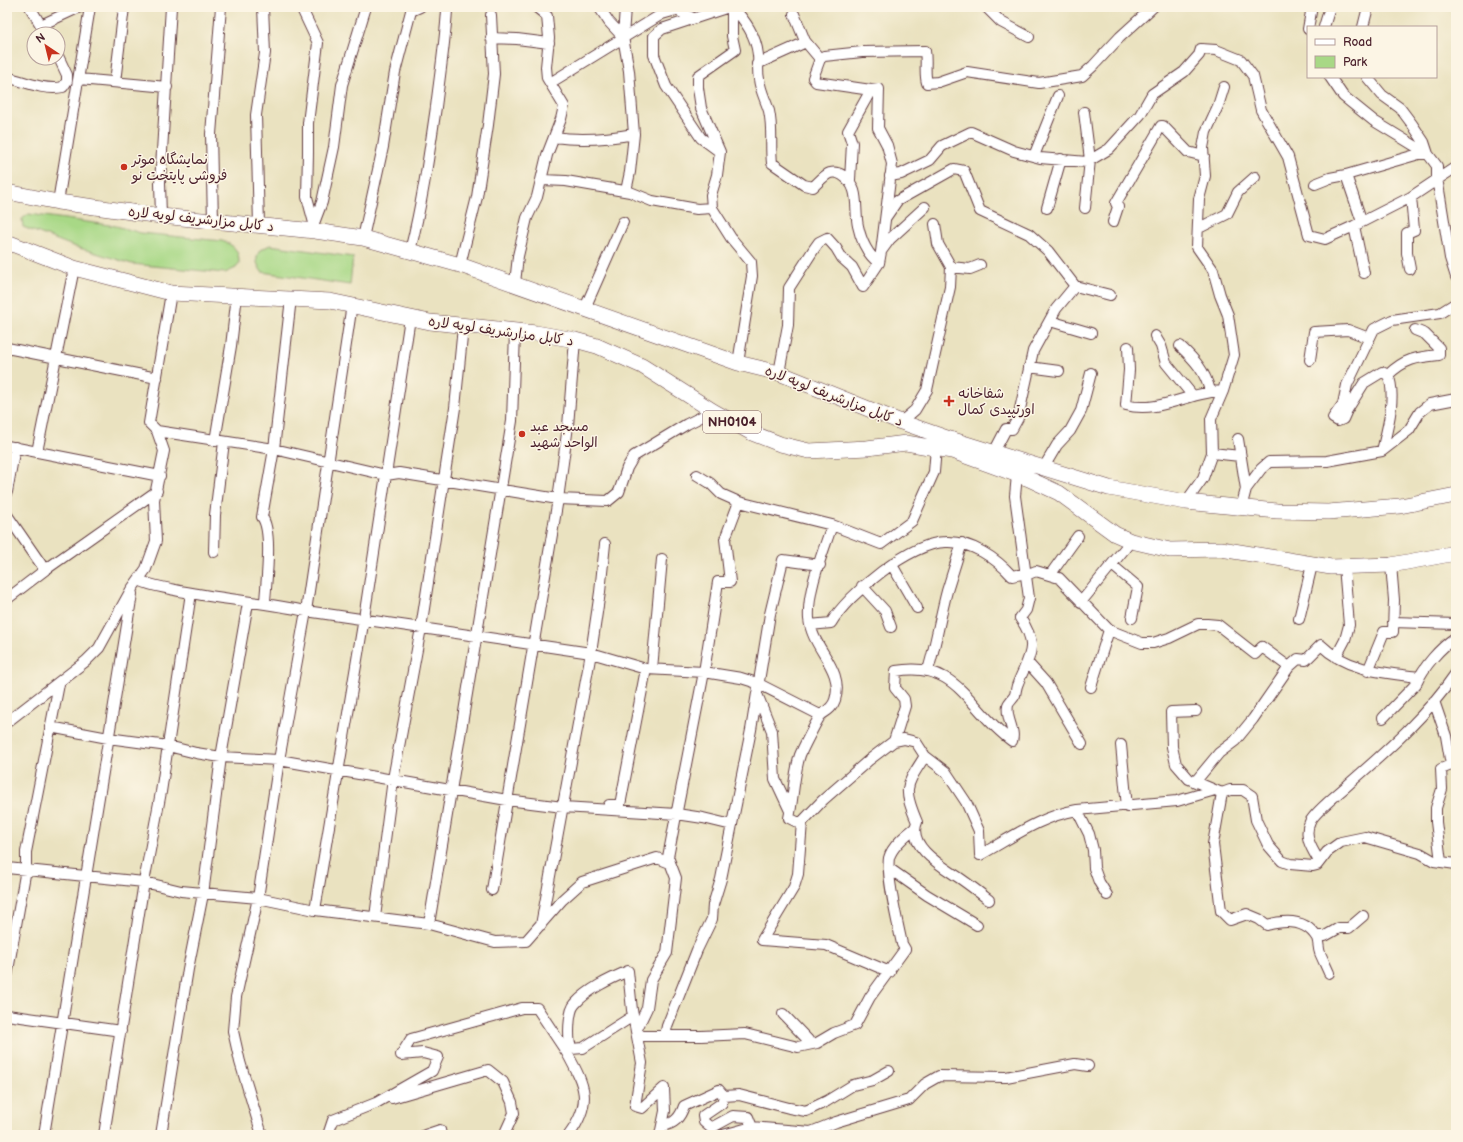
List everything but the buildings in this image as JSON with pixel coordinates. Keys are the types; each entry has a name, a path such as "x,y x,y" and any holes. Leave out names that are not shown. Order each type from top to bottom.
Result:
{"highway":[{"name":"د کابل مزارشریف لویه لاره","path":"7,192 58,202 161,216 259,225 315,227 460,264 738,363 779,374 907,424 1109,488 1186,502 1277,511 1328,512 1400,506 1456,496"},
{"name":"د کابل مزارشریف لویه لاره","path":"7,242 74,268 171,293 291,298 352,304 410,318 574,340 597,346 642,366 713,411 752,433 780,444 809,451 867,448 906,443 952,451 1017,475 1059,493 1116,534 1130,541 1170,550 1221,548 1312,565 1344,566 1391,565 1456,553"}],"street":[{"path":"30,7 41,26"},
{"path":"49,26 80,7"},
{"path":"58,202 77,94 90,7"},
{"path":"115,82 124,7"},
{"path":"161,216 160,183 170,7"},
{"path":"213,221 211,134 221,7"},
{"path":"259,225 256,115 264,53 263,7"},
{"path":"301,7 318,43 308,123 307,196 315,227"},
{"path":"315,227 334,147 342,85 366,7"},
{"path":"515,283 523,230 542,180 547,155 564,106 547,78 546,67 549,43 547,16 536,7"},
{"path":"599,7 609,22 623,37"},
{"path":"625,7 623,37 629,71 634,134 630,172 626,191"},
{"path":"720,152 701,138 679,107 659,72 654,56 654,36 662,29 731,7"},
{"path":"731,7 751,31 758,57 757,64 759,81 769,112 772,163 776,168 808,186 813,187 830,173 840,174 850,180"},
{"path":"731,7 732,36 735,50 698,76 698,88 701,108 720,152 711,195 712,208 731,238 751,262 752,276 738,363"},
{"path":"986,7 1001,22 1028,37"},
{"path":"779,374 788,325 789,288 819,242 827,238 842,258 852,267 863,287 879,264 886,216 892,164 887,145 878,128 879,89 871,90 816,82 813,78 820,59 824,56 862,52 925,51 926,59 924,74 927,83 938,82 967,72 1039,83 1061,81 1082,76 1120,37 1153,7"},
{"path":"1309,7 1311,12 1309,26"},
{"path":"1324,26 1330,7"},
{"path":"1363,26 1368,7"},
{"path":"362,238 383,147 396,72 412,8"},
{"path":"410,251 417,224 432,137 445,48 447,10"},
{"path":"550,83 623,37 640,29 662,14 676,10 693,18"},
{"path":"794,14 806,42 820,59"},
{"path":"460,264 476,197 488,125 494,74 491,16"},
{"path":"491,38 517,39 549,43"},
{"path":"757,64 806,42"},
{"path":"890,176 901,174 930,160 942,146 971,132 1014,150 1034,156 1087,162 1109,149 1140,115 1152,94 1184,72 1199,55 1201,49 1216,50 1241,60 1253,76 1262,110 1288,157 1309,235 1324,239 1358,224 1410,197 1456,167"},
{"path":"7,77 56,89 63,87 67,81 67,75 63,66"},
{"path":"1331,78 1343,96 1374,121 1428,154"},
{"path":"1368,78 1382,95 1400,108 1424,142 1428,154 1437,166 1437,178 1450,258 1456,277"},
{"path":"79,79 166,87"},
{"path":"63,87 77,94"},
{"path":"1186,502 1203,478 1212,453 1211,418 1223,390 1234,355 1228,315 1220,296 1213,270 1197,247 1199,228 1199,199 1205,176 1203,148 1206,132 1218,106 1224,87"},
{"path":"871,90 848,131 852,143 850,180 855,195 858,226 864,243 874,260 879,264"},
{"path":"1034,156 1058,96"},
{"path":"1084,112 1090,160 1085,208"},
{"path":"1113,222 1118,208 1117,202 1161,126 1163,126 1188,152 1204,156"},
{"path":"554,137 575,140 603,139 634,134"},
{"path":"1315,184 1330,178 1346,175 1419,154 1428,154"},
{"path":"1047,208 1061,159"},
{"path":"886,216 897,201 913,191 954,169 964,171 980,211 1034,238 1048,251 1076,286 1110,295"},
{"path":"1346,175 1358,224 1364,272"},
{"path":"1199,228 1228,214 1238,192 1255,177"},
{"path":"542,180 566,181 626,191 652,201 698,209 712,208"},
{"path":"1410,197 1414,230 1407,233 1407,253 1410,269"},
{"path":"881,252 890,239 925,207"},
{"path":"585,308 623,222"},
{"path":"906,443 907,424 927,390 950,287 951,267 938,244 935,224"},
{"path":"951,267 970,269 980,266"},
{"path":"36,452 74,268"},
{"path":"994,452 1006,429 1012,429 1016,423 1033,351 1056,309 1076,286"},
{"path":"171,293 149,423 158,431 220,442 274,449 386,475 399,473 558,499 608,501 619,492 627,468 634,456 687,424 713,411"},
{"path":"214,552 220,442 236,295"},
{"path":"265,602 268,554 266,522 262,517 274,449 291,298"},
{"path":"1388,374 1382,372 1364,383 1343,419 1338,421 1333,418 1343,404 1347,385 1374,329 1392,320 1440,312 1456,303"},
{"path":"262,1135 240,1062 233,1031 236,997 258,898 279,760 306,611 352,304"},
{"path":"315,910 337,771 364,618 410,318"},
{"path":"1050,321 1091,332"},
{"path":"375,917 393,779 421,628 454,408 463,326"},
{"path":"1310,360 1314,332 1348,330 1369,338"},
{"path":"1388,374 1402,362 1423,356 1442,356 1439,348 1425,334 1415,330"},
{"path":"429,924 450,789 512,421 515,332"},
{"path":"1155,336 1161,346 1166,363 1192,396"},
{"path":"492,890 558,499 568,426 574,340"},
{"path":"1180,346 1198,363 1206,377 1210,391"},
{"path":"1128,347 1129,370 1126,405 1148,408 1210,391 1223,390"},
{"path":"7,348 55,359 157,378"},
{"path":"1029,367 1059,372"},
{"path":"1044,467 1056,445 1070,431 1081,411 1091,373"},
{"path":"1382,451 1387,430 1392,385 1388,374"},
{"path":"1241,508 1246,489 1261,469 1269,462 1327,461 1382,451 1409,430 1420,412 1430,404 1456,399"},
{"path":"7,722 58,684 99,648 131,590 140,580 146,569 156,541 154,500 164,451 158,431"},
{"path":"1238,439 1246,489"},
{"path":"7,492 11,447 160,476"},
{"path":"697,476 710,483 721,494 739,502 832,525 881,544 912,521 934,472 936,448"},
{"path":"1212,453 1240,456"},
{"path":"894,741 905,706 904,699 895,688 896,671 912,668 942,674 956,685 997,730 1012,741 1014,736 1008,715 1008,705 1015,694 1017,685 1028,663 1030,632 1020,618 1026,610 1029,598 1015,496 1017,475"},
{"path":"7,600 45,570 157,491"},
{"path":"636,1031 647,1008 651,980 667,952 676,878 668,857 704,672 718,582 730,582 725,539 739,502"},
{"path":"7,515 45,570"},
{"path":"802,822 797,822 789,818 800,756 820,715 828,712 835,701 837,679 827,658 815,640 810,625 809,600 832,525"},
{"path":"1050,575 1078,536"},
{"path":"1081,602 1130,541"},
{"path":"810,625 831,623 837,613 862,586 922,547 936,543 962,544 1001,564 1012,576 1036,571 1060,578 1109,630 1146,644 1169,638 1198,624 1218,625 1255,654 1262,647 1289,667"},
{"path":"541,925 591,654 605,544"},
{"path":"928,670 936,642 947,591 962,544"},
{"path":"594,809 599,805 620,805 649,669 662,559"},
{"path":"665,1036 667,1026 712,919 713,905 721,879 732,826 770,614 783,560 820,565"},
{"path":"1112,565 1138,587 1132,618"},
{"path":"1299,619 1312,565"},
{"path":"1368,671 1384,632 1393,632 1394,600 1391,565"},
{"path":"892,566 917,608"},
{"path":"1336,657 1349,625 1344,566"},
{"path":"140,580 191,593 248,603 265,602 306,611 364,618 532,646 591,654 649,669 704,672 741,678 757,688 820,715"},
{"path":"862,586 885,611 891,627"},
{"path":"44,1135 87,877 132,594 131,590"},
{"path":"104,1135 144,882 168,746 191,593"},
{"path":"161,1135 187,977 203,894 221,757 248,603"},
{"path":"1393,622 1456,624"},
{"path":"1091,686 1109,630"},
{"path":"1383,718 1416,684 1419,677 1444,645 1456,636"},
{"path":"1195,782 1219,753 1235,742 1254,719 1289,667 1298,660 1306,660 1321,646 1336,657 1368,671 1419,677"},
{"path":"1028,663 1046,683 1082,744"},
{"path":"1320,861 1310,845 1307,831 1310,821 1398,738 1434,701 1456,673"},
{"path":"7,976 26,869 26,852 58,684"},
{"path":"757,688 772,731 775,779 790,811"},
{"path":"1434,701 1446,736 1451,765 1441,769 1442,789 1436,808 1441,862"},
{"path":"1196,711 1171,712 1172,747 1176,764 1189,779 1218,792"},
{"path":"50,727 108,738 168,746 221,757 279,760 507,800 563,807 677,814 703,818 732,826"},
{"path":"890,972 826,945 762,940 794,887 798,874 802,822 854,773 894,741 904,738 916,742 925,756 946,772 966,802 979,830 980,855 993,846 1058,813 1178,801 1218,792 1243,790 1252,796 1256,820 1268,845 1282,861 1290,864 1313,866 1320,861 1327,852 1341,842 1365,837 1420,853 1434,861 1456,864"},
{"path":"1121,745 1127,807"},
{"path":"636,1031 642,1036 746,1034 798,1047 817,1043 834,1033 855,1025 870,997 890,972 905,949 902,944 889,858 895,847 915,828 917,822 907,800 908,783 925,756"},
{"path":"1218,792 1213,844 1220,911 1230,920 1247,914 1259,919 1267,925 1290,921 1305,926 1316,936 1319,942 1319,951 1329,973"},
{"path":"1077,810 1089,834 1093,850 1094,868 1099,882 1107,895"},
{"path":"915,828 919,844 930,858 989,900"},
{"path":"7,868 144,882 181,892 258,898 315,910 429,924 495,942 512,942 526,941 562,900 582,882 657,858 670,864"},
{"path":"890,869 927,895 977,925"},
{"path":"1316,936 1325,936 1339,928 1349,928 1363,916"},
{"path":"569,1051 568,1028 574,1005 598,986 628,970 633,1016 642,1063 635,1106 642,1108 664,1088 666,1111 661,1130"},
{"path":"376,1103 432,1071 438,1056 423,1053 401,1055 411,1039 522,1008 537,1008 569,1051 579,1075 584,1093 584,1107 569,1135"},
{"path":"782,1014 808,1040 808,1044"},
{"path":"7,1015 121,1031"},
{"path":"569,1051 582,1048 633,1016"},
{"path":"723,1135 752,1126 811,1132 836,1122 909,1100 925,1084 939,1076 1006,1077 1075,1064 1088,1066"},
{"path":"328,1135 333,1120 376,1103 488,1070 503,1082 512,1102 514,1113 504,1135"},
{"path":"724,1096 739,1095 806,1111 827,1101 852,1084 873,1080 889,1071"},
{"path":"661,1130 680,1117 684,1106 719,1090 724,1096"},
{"path":"724,1096 722,1103 703,1116 704,1122 711,1128 733,1116 748,1117 752,1126"},
{"path":"425,1135 440,1130 441,1135"}],"green space":[{"path":"29,214 116,226 141,233 222,241 233,246 237,251 239,263 236,268 225,273 132,264 73,246 23,227 22,219"},
{"path":"270,245 353,257 350,285 262,272 257,263 257,256 260,250"}],"place":[{"name":"نمایشگاه موتر فروشی پایتخت نو","path":"124,167"},
{"name":"شفاخانه اورتپیدی کمال","path":"949,401"},
{"name":"مسجد عبد الواحد شهید","path":"522,434"}]}
